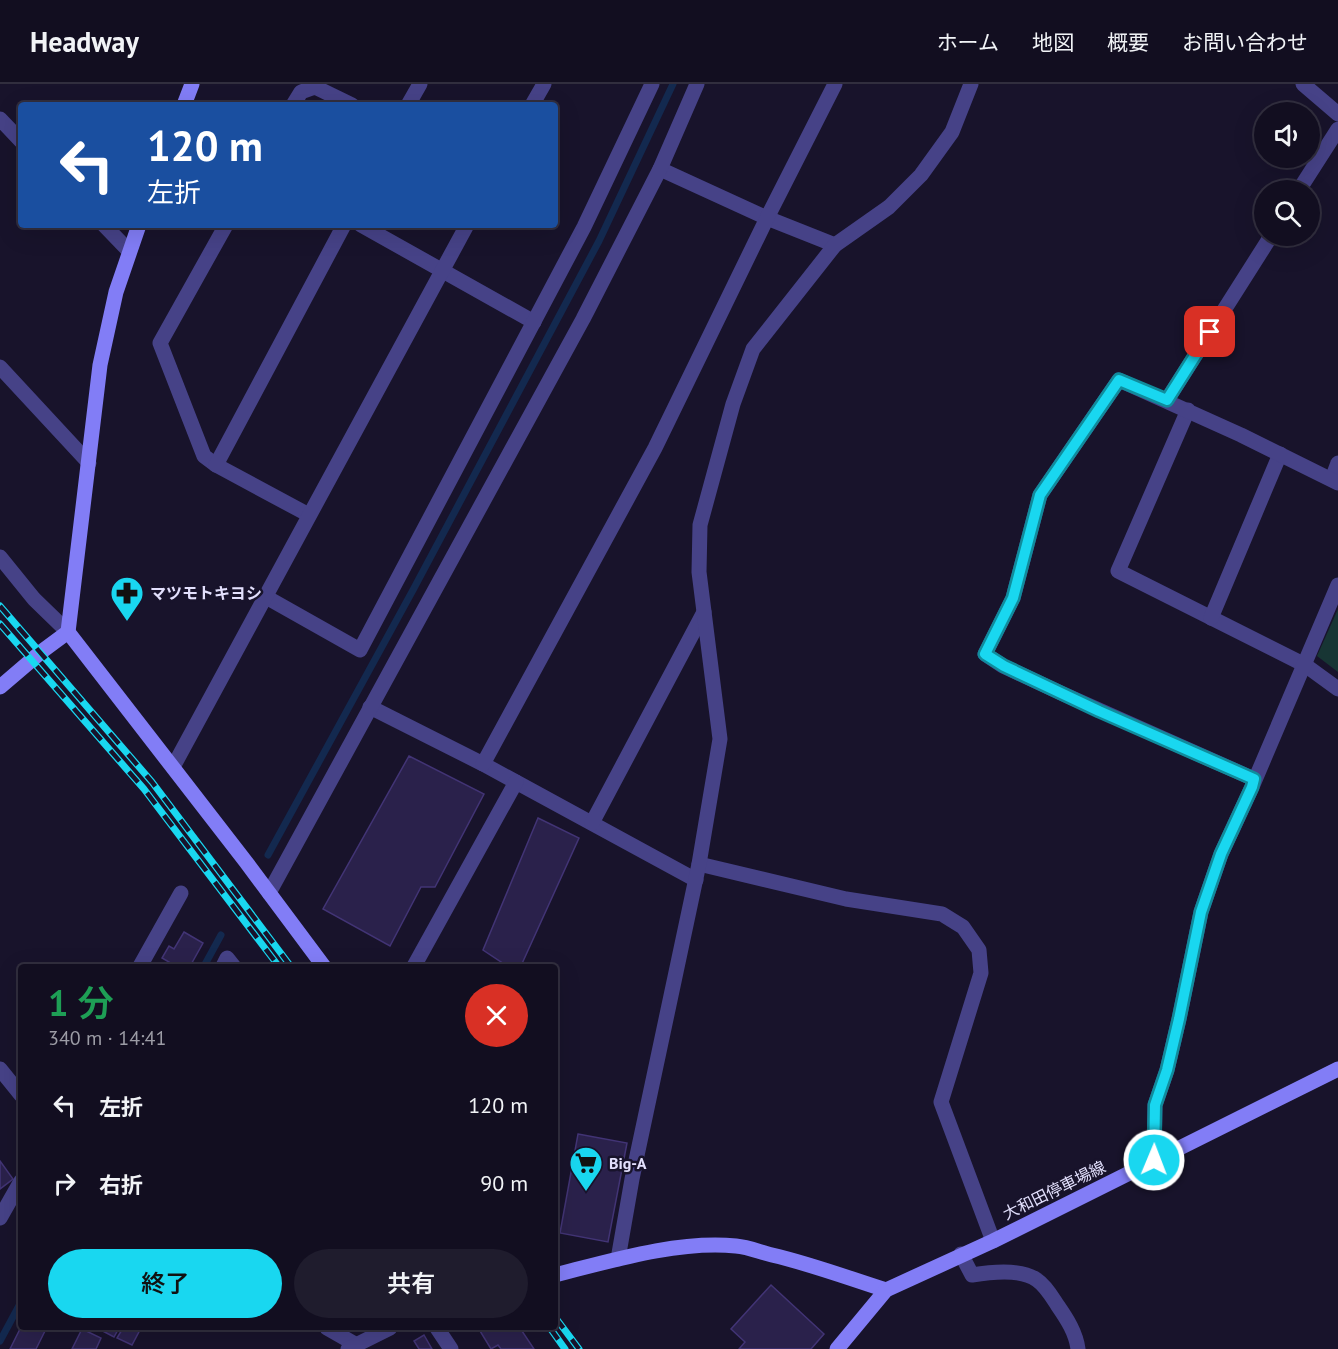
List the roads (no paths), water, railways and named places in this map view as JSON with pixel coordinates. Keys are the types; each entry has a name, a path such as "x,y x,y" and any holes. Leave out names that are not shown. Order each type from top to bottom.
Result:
{"street":[{"path":"185,102 192,84"},
{"path":"410,102 420,84"},
{"path":"534,102 544,84"},
{"path":"266,597 360,650 584,227 652,84"},
{"path":"269,892 583,319 660,169 697,84"},
{"path":"483,764 655,448 835,84"},
{"path":"618,1259 637,1156 696,880 720,739 699,572 700,525 733,404 753,349 835,245 889,207 921,175 952,132 971,84"},
{"path":"1303,84 1338,114"},
{"path":"295,102 301,92 315,87 346,102"},
{"path":"0,119 18,138"},
{"path":"1305,180 1338,129"},
{"path":"660,169 767,218 835,245"},
{"path":"107,228 129,251"},
{"path":"0,687 40,652 68,632 100,365 116,292 138,228"},
{"path":"224,228 160,343 204,456 216,465 309,515"},
{"path":"216,465 342,228"},
{"path":"366,228 534,322"},
{"path":"173,767 465,228"},
{"path":"1167,400 1265,246"},
{"path":"0,367 89,463"},
{"path":"1254,779 1099,711 1004,666 985,654 1013,598 1040,495 1119,380 1167,400 1335,481 1338,463"},
{"path":"1188,410 1118,571 1305,665 1338,689"},
{"path":"1211,618 1280,454"},
{"path":"0,557 34,599 68,632 322,964"},
{"path":"1154,1160 1155,1105 1167,1070 1201,912 1221,854 1338,585"},
{"path":"591,823 704,612"},
{"path":"370,708 483,764 696,880"},
{"path":"414,964 516,782"},
{"path":"699,864 846,898 942,914 963,927 980,950 981,973 941,1102 993,1241"},
{"path":"141,964 181,893"},
{"path":"0,1069 18,1091"},
{"name":"大和田停車場線","path":"837,1349 886,1290 993,1241 1338,1069"},
{"path":"0,1218 18,1186"},
{"path":"558,1274 618,1259 704,1245 737,1246 804,1263 886,1290"},
{"path":"961,1254 972,1275 989,1272 1019,1274 1036,1279 1048,1291 1068,1319 1078,1349"},
{"path":"330,1330 352,1347 386,1330"},
{"path":"438,1330 451,1349"}],"waterway":[{"path":"268,855 413,590 599,241 673,84"},
{"path":"205,964 221,935"},
{"path":"0,1341 18,1308"}],"railway":[{"path":"0,606 152,782 289,964"},
{"path":"0,624 144,789 277,964"},
{"path":"558,1321 579,1349"},
{"path":"551,1330 565,1349"}],"place":[{"name":"マツモトキヨシ","path":"127,622"},
{"name":"Big-A","path":"586,1192"}]}
